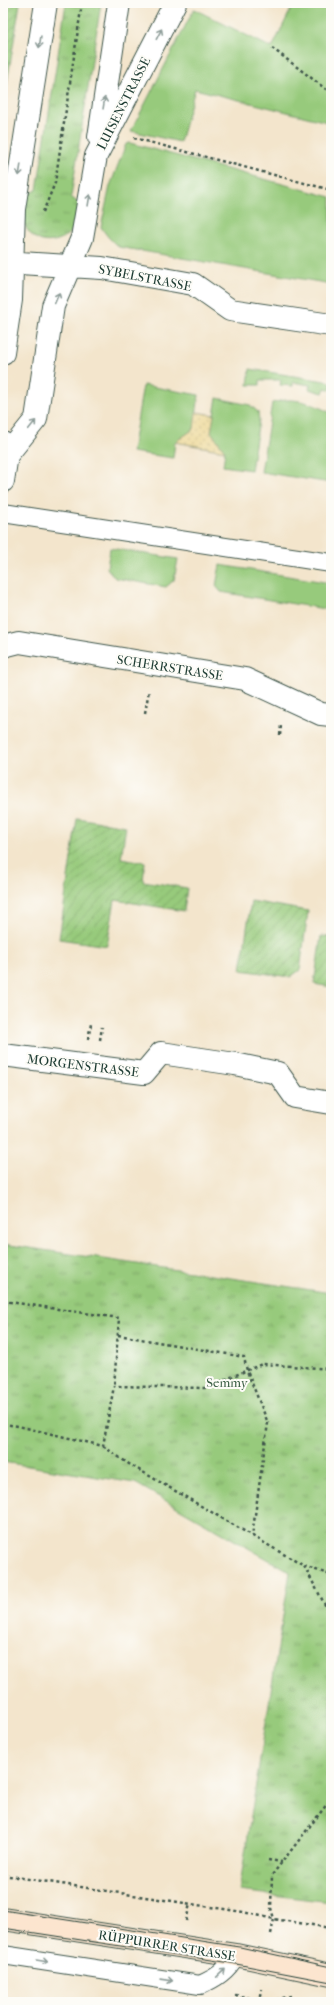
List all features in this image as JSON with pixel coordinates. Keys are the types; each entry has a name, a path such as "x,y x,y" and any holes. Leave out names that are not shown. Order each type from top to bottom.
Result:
{"main road":[{"name":"RÜPPURRER STRASSE","path":"3,1919 236,1955 331,1975"}],"street":[{"path":"3,353 11,300 8,262 14,209 46,3"},
{"path":"96,156 119,3"},
{"name":"LUISENSTRASSE","path":"3,481 5,449 36,420 53,306 82,238 96,156 175,3"},
{"name":"SYBELSTRASSE","path":"8,262 102,268 193,284 230,310 331,325"},
{"name":"SCHERRSTRASSE","path":"3,646 19,642 245,679 321,714 331,715"},
{"name":"MORGENSTRASSE","path":"3,1055 144,1073 161,1053 278,1073 295,1097 331,1103"}],"lane":[{"path":"3,514 331,563"},
{"path":"3,1955 200,1985 218,1977 236,1955"}],"path":[{"path":"41,217 55,183 82,3"},
{"path":"272,48 331,93"},
{"path":"108,131 331,190"},
{"path":"3,1302 119,1318 114,1386 103,1446"},
{"path":"118,1334 244,1357 247,1371 268,1423 252,1536"},
{"path":"114,1386 205,1388 262,1364 331,1369"},
{"path":"3,1424 18,1426 103,1446 129,1464 304,1566 331,1575"},
{"path":"304,1566 331,1616"},
{"path":"271,1908 272,1875 331,1799"},
{"path":"268,1860 283,1862"},
{"path":"3,1875 190,1904 331,1928"},
{"path":"185,1928 190,1904"},
{"path":"200,1985 214,1992 260,2000 275,2000 295,1996"}],"green space":[{"path":"3,3 20,3 3,108"},
{"path":"66,3 101,3 71,197 81,205 79,220 72,231 66,236 51,242 36,239 30,234 25,226 23,210 26,195 37,190"},
{"path":"294,3 331,3 331,123 195,89 180,142 131,131 194,9 272,48"},
{"path":"130,143 331,197 331,284 119,247 109,238 101,227 110,186 126,144"},
{"path":"250,369 331,382 331,390 325,388 323,393 309,389 310,385 293,382 293,386 280,385 281,380 260,380 260,385 248,385"},
{"path":"143,385 199,395 194,429 175,442 173,458 132,452"},
{"path":"217,398 250,405 258,412 259,420 251,470 223,466 225,451 211,432"},
{"path":"284,400 297,400 308,403 331,413 331,483 261,472 272,403"},
{"path":"110,548 178,559 174,580 166,587 115,578 107,568"},
{"path":"220,565 331,583 331,610 221,592 216,586"},
{"path":"77,818 126,826 121,858 145,862 143,881 187,888 184,911 115,900 107,946 59,939"},
{"path":"251,901 308,911 300,970 290,977 241,970"},
{"path":"321,936 331,937 331,987 314,984"},
{"name":"Semmy","path":"3,1244 331,1293 331,1902 239,1891 290,1572 135,1483 3,1462"}],"sand":[{"path":"196,412 214,415 211,432 225,451 175,442 194,429"}],"tram line":[{"path":"3,1910 240,1947 331,1967"},
{"path":"3,1928 231,1963 331,1982"}]}
